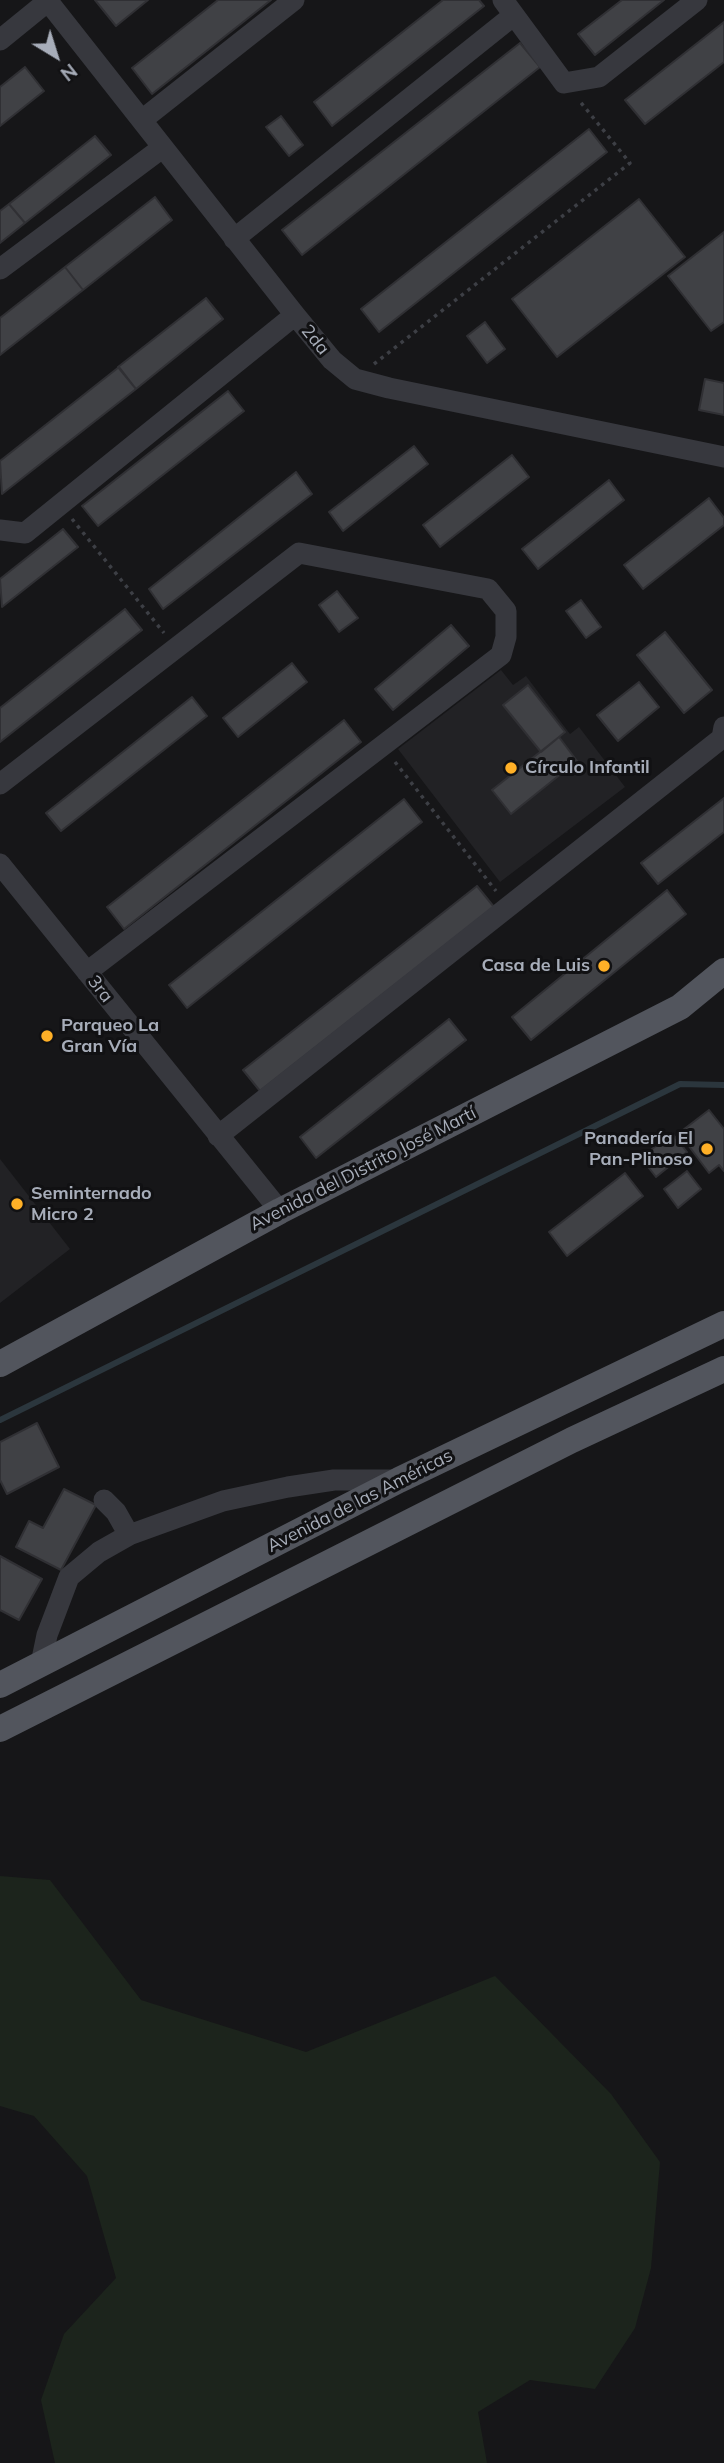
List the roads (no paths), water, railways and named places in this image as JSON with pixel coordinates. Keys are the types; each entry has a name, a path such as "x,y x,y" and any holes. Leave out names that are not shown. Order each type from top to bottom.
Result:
{"main road":[{"name":"Avenida del Distrito José Martí","path":"0,1364 280,1212 680,1007 724,971"},
{"name":"Avenida de las Américas","path":"0,1685 399,1480 724,1324"},
{"path":"0,1729 572,1440 724,1368"}],"street":[{"path":"142,120 294,0"},
{"path":"234,239 508,8 564,83 600,77 697,0"},
{"path":"0,40 48,1"},
{"name":"2da","path":"48,1 295,315 332,360 355,379 724,457"},
{"path":"0,269 162,148"},
{"path":"0,530 26,533 295,315"},
{"path":"0,784 299,553 488,589 506,611 506,637 501,655 87,972"},
{"path":"218,1136 722,737 724,727"},
{"name":"3ra","path":"0,864 280,1212"},
{"path":"41,1664 47,1635 69,1577 99,1552 129,1535 223,1501 288,1487 334,1480 399,1480"},
{"path":"104,1500 116,1512 129,1535"}],"waterway":[{"path":"0,1420 680,1084 724,1085"}],"place":[{"name":"Círculo Infantil","path":"511,768"},
{"name":"Casa de Luis","path":"604,966"},
{"name":"Parqueo La Gran Vía","path":"47,1036"},
{"name":"Panadería El Pan-Plinoso","path":"707,1149"},
{"name":"Seminternado Micro 2","path":"17,1204"}]}
